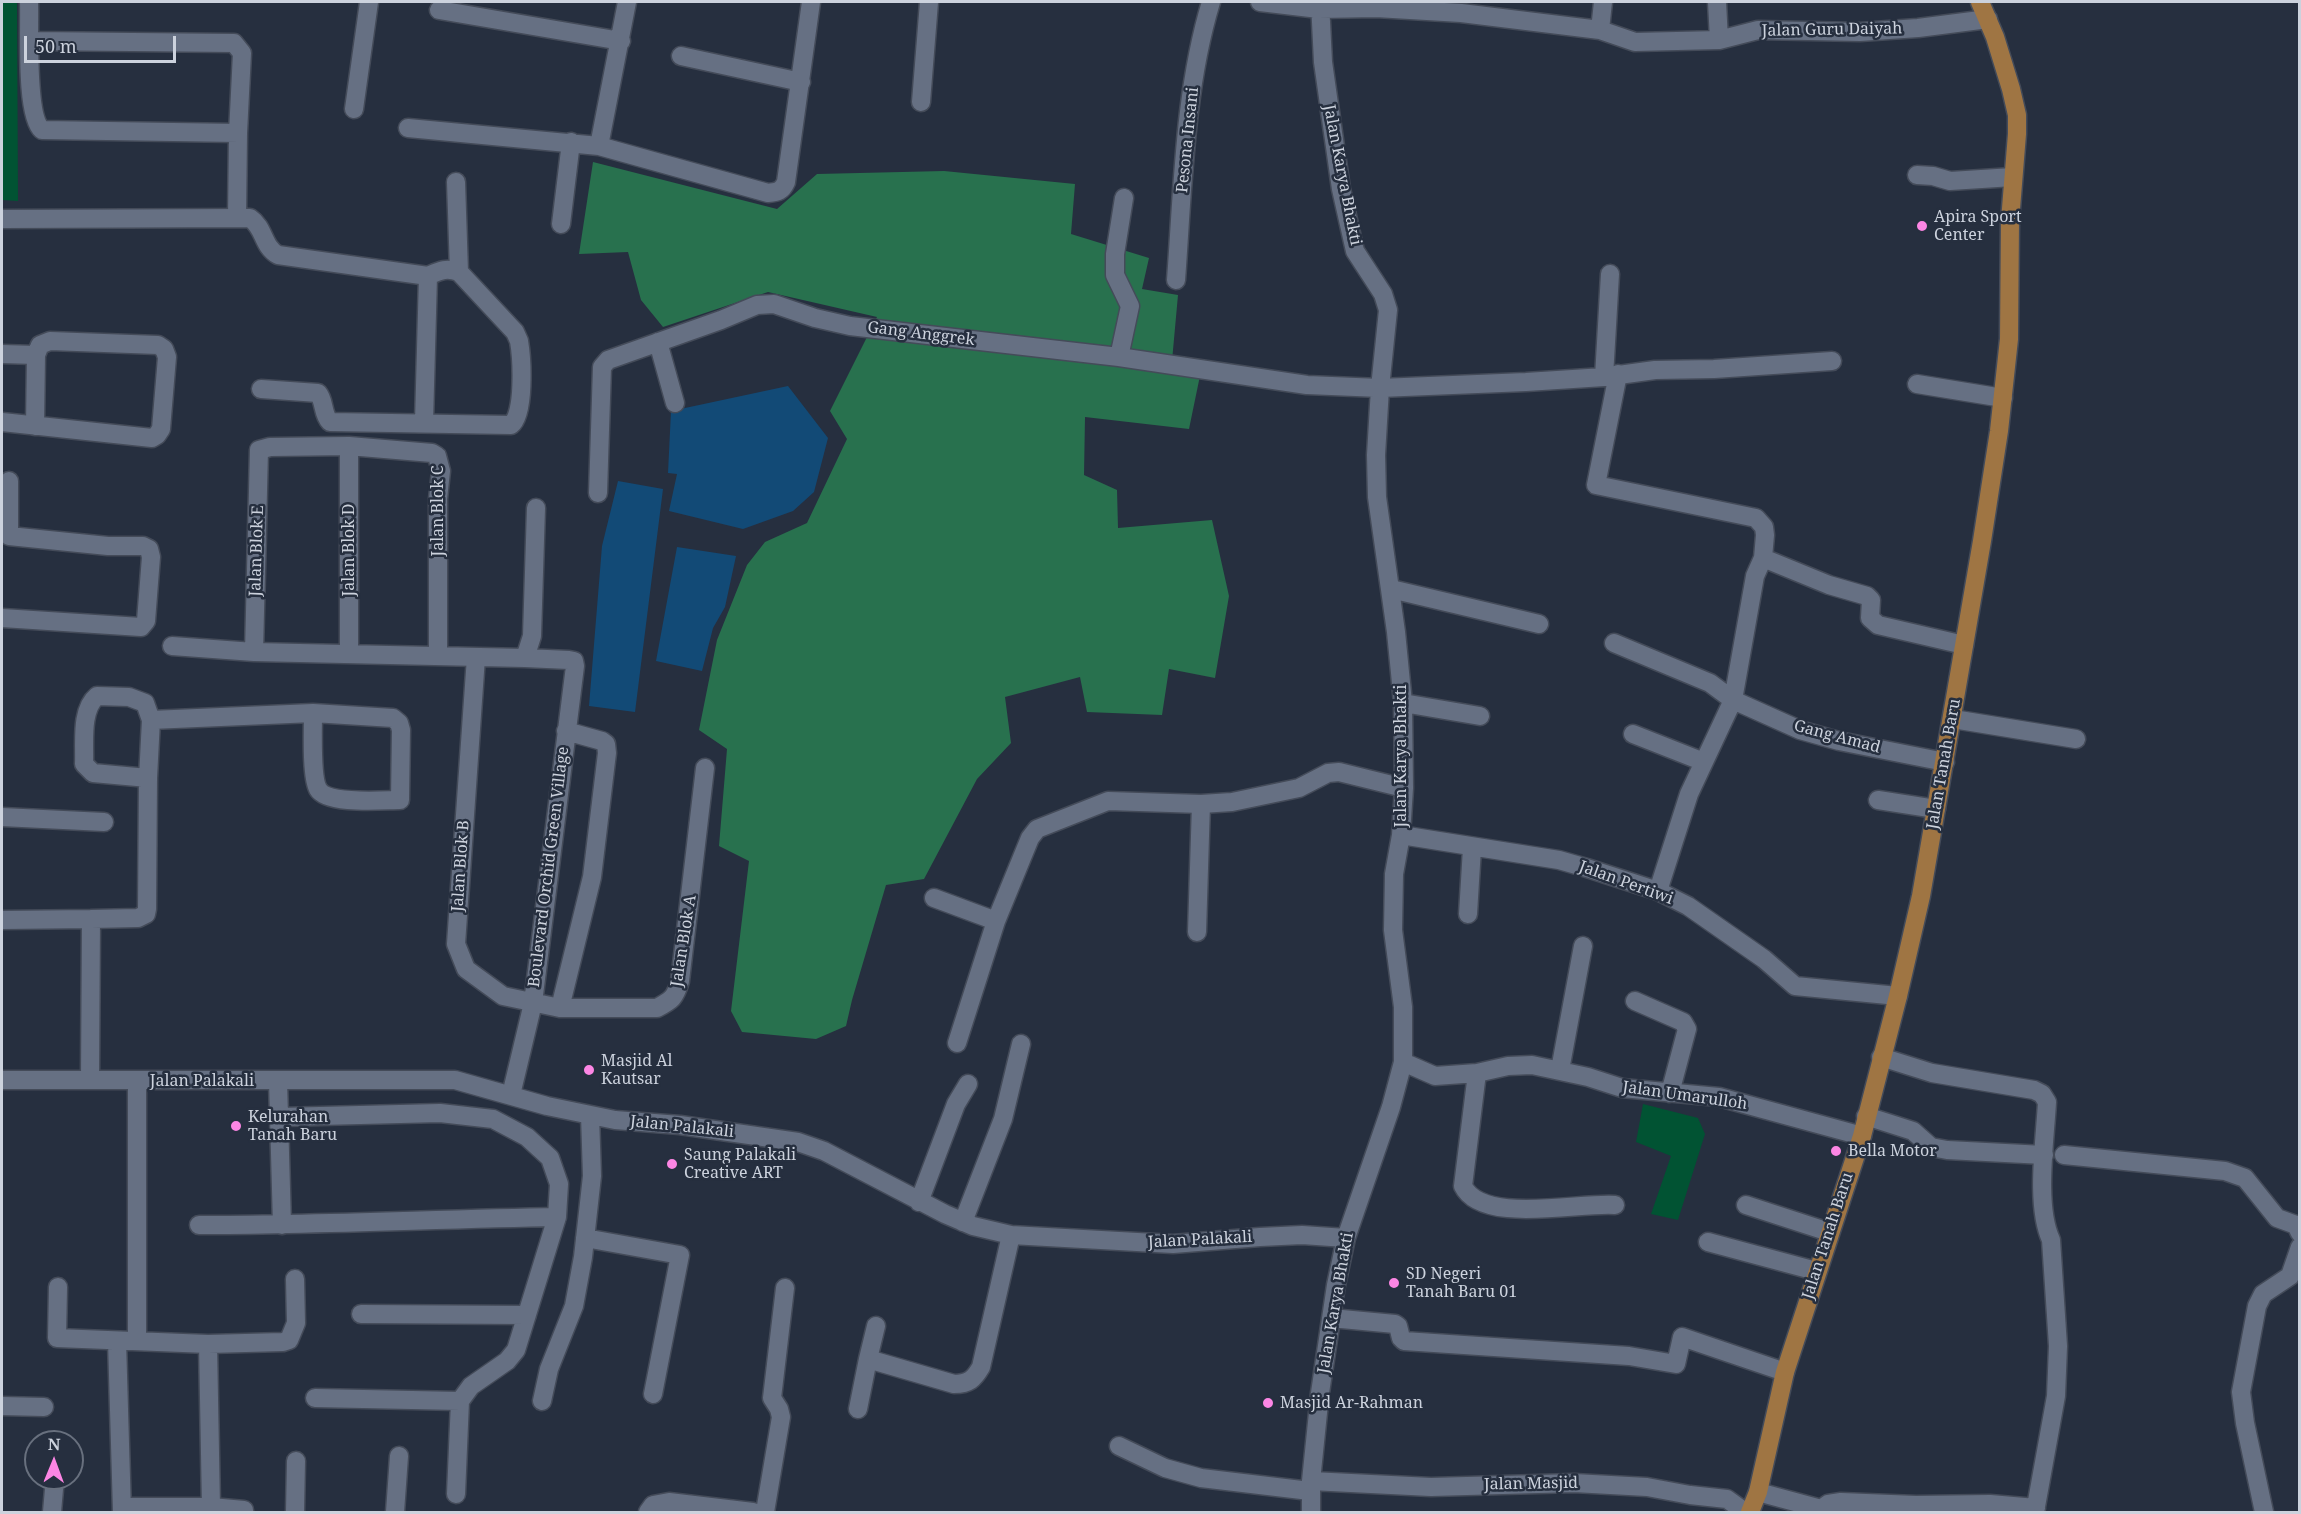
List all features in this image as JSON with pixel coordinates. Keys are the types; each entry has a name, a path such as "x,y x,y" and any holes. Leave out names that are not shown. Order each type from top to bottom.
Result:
{"main road":[{"name":"Jalan Tanah Baru","path":"1750,1512 1765,1493 1785,1371 1862,1136 1872,1118 1888,1059 1898,996 1921,896 1982,541 2003,398 2009,339 2010,221 2017,115 2011,89 1988,19 1980,2"}],"street":[{"path":"29,2 31,96 34,118 42,130 237,133"},
{"path":"354,109 369,2"},
{"path":"600,146 627,2"},
{"path":"408,128 600,146 768,193 776,192 783,189 786,182 811,2"},
{"path":"921,102 929,2"},
{"name":"Pesona Insani","path":"1176,280 1193,86 1200,36 1211,2"},
{"name":"Jalan Guru Daiyah","path":"1260,2 1461,13 1600,30 1635,42 1719,40 1758,30 1860,32 1918,28 1988,19"},
{"path":"1600,30 1603,2"},
{"path":"1717,2 1719,40"},
{"name":"Jalan Karya Bhakti","path":"1311,1512 1310,1486 1331,1318 1346,1238 1391,1107 1403,1062 1403,1007 1393,930 1394,874 1401,835 1404,789 1402,703 1391,589 1377,497 1376,455 1388,310 1383,294 1355,251 1341,189 1328,105 1319,5"},
{"path":"439,10 621,41"},
{"path":"30,41 234,43 242,53 237,133 237,218"},
{"path":"681,56 801,82"},
{"path":"561,224 571,142"},
{"path":"1917,175 1933,176 1950,182 2013,177"},
{"path":"456,182 459,272"},
{"path":"1119,357 1130,306 1114,275 1124,198"},
{"path":"2,219 250,218 257,223 266,246 278,255 428,276 443,269 459,272 515,332 519,341 520,410 516,422 511,425 330,422 318,393 261,389"},
{"path":"1610,274 1611,375 1596,485 1756,518 1764,527 1765,535 1763,558 1752,587 1733,700 1689,795 1658,891"},
{"path":"424,422 428,276"},
{"name":"Gang Anggrek","path":"598,494 602,367 608,360 757,305 774,304 815,318 850,326 1119,357 1307,385 1380,387 1526,382 1655,370 1714,369 1832,361"},
{"path":"2,422 35,426 152,438 161,429 167,357 164,349 158,345 50,340 40,345 36,355 35,426"},
{"path":"658,342 675,403"},
{"path":"2,354 36,355"},
{"path":"1917,384 2003,398"},
{"name":"Jalan Blok E","path":"254,652 260,450 270,447 349,446"},
{"name":"Jalan Blok D","path":"349,446 349,654"},
{"name":"Jalan Blok C","path":"349,446 432,453 437,456 441,471 438,499 438,654"},
{"path":"2,618 141,627 146,621 151,557 148,549 143,546 108,546 9,536 9,481"},
{"path":"525,658 532,636 536,508"},
{"path":"1763,558 1819,581 1867,596 1871,600 1870,618 1878,625 1964,645"},
{"path":"1391,589 1539,624"},
{"name":"Gang Amad","path":"1614,643 1710,683 1733,700 1800,730 1839,741 1945,762"},
{"path":"172,646 254,652 438,654 574,661 566,731"},
{"name":"Jalan Blok B","path":"476,657 456,944 465,969 503,996 560,1008"},
{"path":"2,920 138,918 146,914 151,720 145,703 129,697 97,696 89,703 87,712 84,764 93,773 148,778"},
{"path":"1402,703 1480,716"},
{"path":"151,720 313,713 393,718 399,723 402,738 400,800 345,800 326,796 318,789 315,776 313,713"},
{"path":"1953,719 2076,739"},
{"name":"Boulevard Orchid Green Village","path":"511,1095 533,1003 566,731 602,741 606,744 607,753 592,878 560,1008"},
{"path":"1633,734 1704,762"},
{"name":"Jalan Blok A","path":"560,1008 657,1008 671,1001 677,992 705,768"},
{"path":"957,1043 996,921 1030,838 1037,829 1108,801 1201,804 1232,802 1299,788 1328,773 1339,772 1404,789"},
{"path":"1878,800 1936,809"},
{"path":"1197,932 1201,804"},
{"path":"2,817 104,822"},
{"name":"Jalan Pertiwi","path":"1401,835 1559,860 1658,891 1688,906 1764,958 1795,986 1898,996"},
{"path":"1468,914 1472,848"},
{"path":"934,898 996,921"},
{"path":"90,1080 92,919"},
{"path":"1560,1070 1583,946"},
{"path":"1635,1001 1683,1022 1687,1029 1670,1092"},
{"path":"963,1221 1003,1119 1021,1044"},
{"path":"1765,1493 1815,1508 1841,1502 1916,1505 1990,1504 2036,1510 2056,1396 2058,1346 2051,1240 2043,1207 2047,1102 2042,1094 2034,1089 1932,1073 1888,1059"},
{"name":"Jalan Umarulloh","path":"1403,1062 1435,1076 1532,1065 1560,1070 1622,1088 1719,1097 1862,1136"},
{"path":"1476,1073 1463,1186 1468,1196 1477,1202 1526,1210 1568,1208 1598,1203 1615,1205"},
{"name":"Jalan Palakali","path":"2,1080 455,1080 615,1120 680,1125 798,1142 824,1151 920,1202 963,1221 1011,1235 1173,1244 1302,1235 1346,1238"},
{"path":"137,1081 137,1341"},
{"path":"278,1081 282,1225"},
{"path":"920,1202 956,1104 968,1084"},
{"path":"280,1117 440,1113 493,1119 526,1137 550,1158 559,1184 557,1217 516,1350 507,1361 471,1386 460,1401 456,1494"},
{"path":"542,1401 549,1369 574,1306 592,1176 590,1115"},
{"path":"1872,1118 1913,1131 1931,1147 1947,1150 2044,1155"},
{"path":"2064,1155 2225,1171 2245,1178 2277,1218 2296,1225 2300,1233"},
{"path":"1746,1205 1829,1232"},
{"path":"199,1225 282,1225 378,1220 557,1217"},
{"path":"868,1359 954,1384 963,1384 974,1379 981,1367 1011,1235"},
{"path":"585,1238 680,1255 653,1394"},
{"path":"1708,1242 1816,1271"},
{"path":"2264,1512 2245,1423 2241,1392 2257,1306 2263,1294 2295,1278 2300,1247"},
{"path":"58,1287 57,1338 208,1344 290,1340 296,1323 295,1279"},
{"path":"765,1512 781,1417 779,1408 772,1398 785,1288"},
{"path":"361,1314 528,1315"},
{"path":"1331,1318 1395,1324 1404,1341 1629,1356 1676,1364 1682,1337 1785,1371"},
{"path":"858,1409 876,1326"},
{"path":"117,1341 122,1510 211,1508 244,1510"},
{"path":"208,1344 211,1508"},
{"path":"315,1398 460,1401"},
{"path":"2,1407 44,1407"},
{"name":"Jalan Masjid","path":"1119,1446 1165,1468 1202,1478 1310,1486 1431,1487 1531,1483 1604,1484 1647,1487 1727,1499 1745,1512"},
{"path":"395,1512 399,1456"},
{"path":"295,1512 296,1461"},
{"path":"52,1512 54,1490"},
{"path":"648,1512 654,1505 669,1502 753,1512"}],"green space":[{"path":"2,2 17,2 18,201 2,200"},
{"path":"593,162 777,209 817,174 944,171 1075,184 1071,234 1149,258 1142,289 1178,295 1172,361 1202,366 1189,429 1085,417 1084,475 1117,490 1118,528 1212,520 1229,596 1215,678 1169,669 1162,715 1087,712 1080,677 1005,697 1011,743 977,779 924,879 886,885 846,1026 816,1039 742,1032 731,1011 749,861 719,846 727,749 699,730 717,640 747,565 765,542 807,523 847,439 830,411 877,317 768,292 663,327 641,300 628,252 579,254"},
{"path":"1643,1104 1698,1118 1705,1134 1678,1220 1651,1214 1671,1156 1636,1142"}],"water":[{"path":"788,386 828,438 814,492 793,511 743,529 669,511 677,474 668,473 671,411"},
{"path":"618,481 663,489 635,712 589,706 602,546"},
{"path":"677,547 736,556 725,607 713,628 702,671 656,661"}],"place":[{"name":"Apira Sport Center","path":"1922,226"},
{"name":"Masjid Al Kautsar","path":"589,1070"},
{"name":"Kelurahan Tanah Baru","path":"236,1126"},
{"name":"Bella Motor","path":"1836,1151"},
{"name":"Saung Palakali Creative ART","path":"672,1164"},
{"name":"SD Negeri Tanah Baru 01","path":"1394,1283"},
{"name":"Masjid Ar-Rahman","path":"1268,1403"}]}
